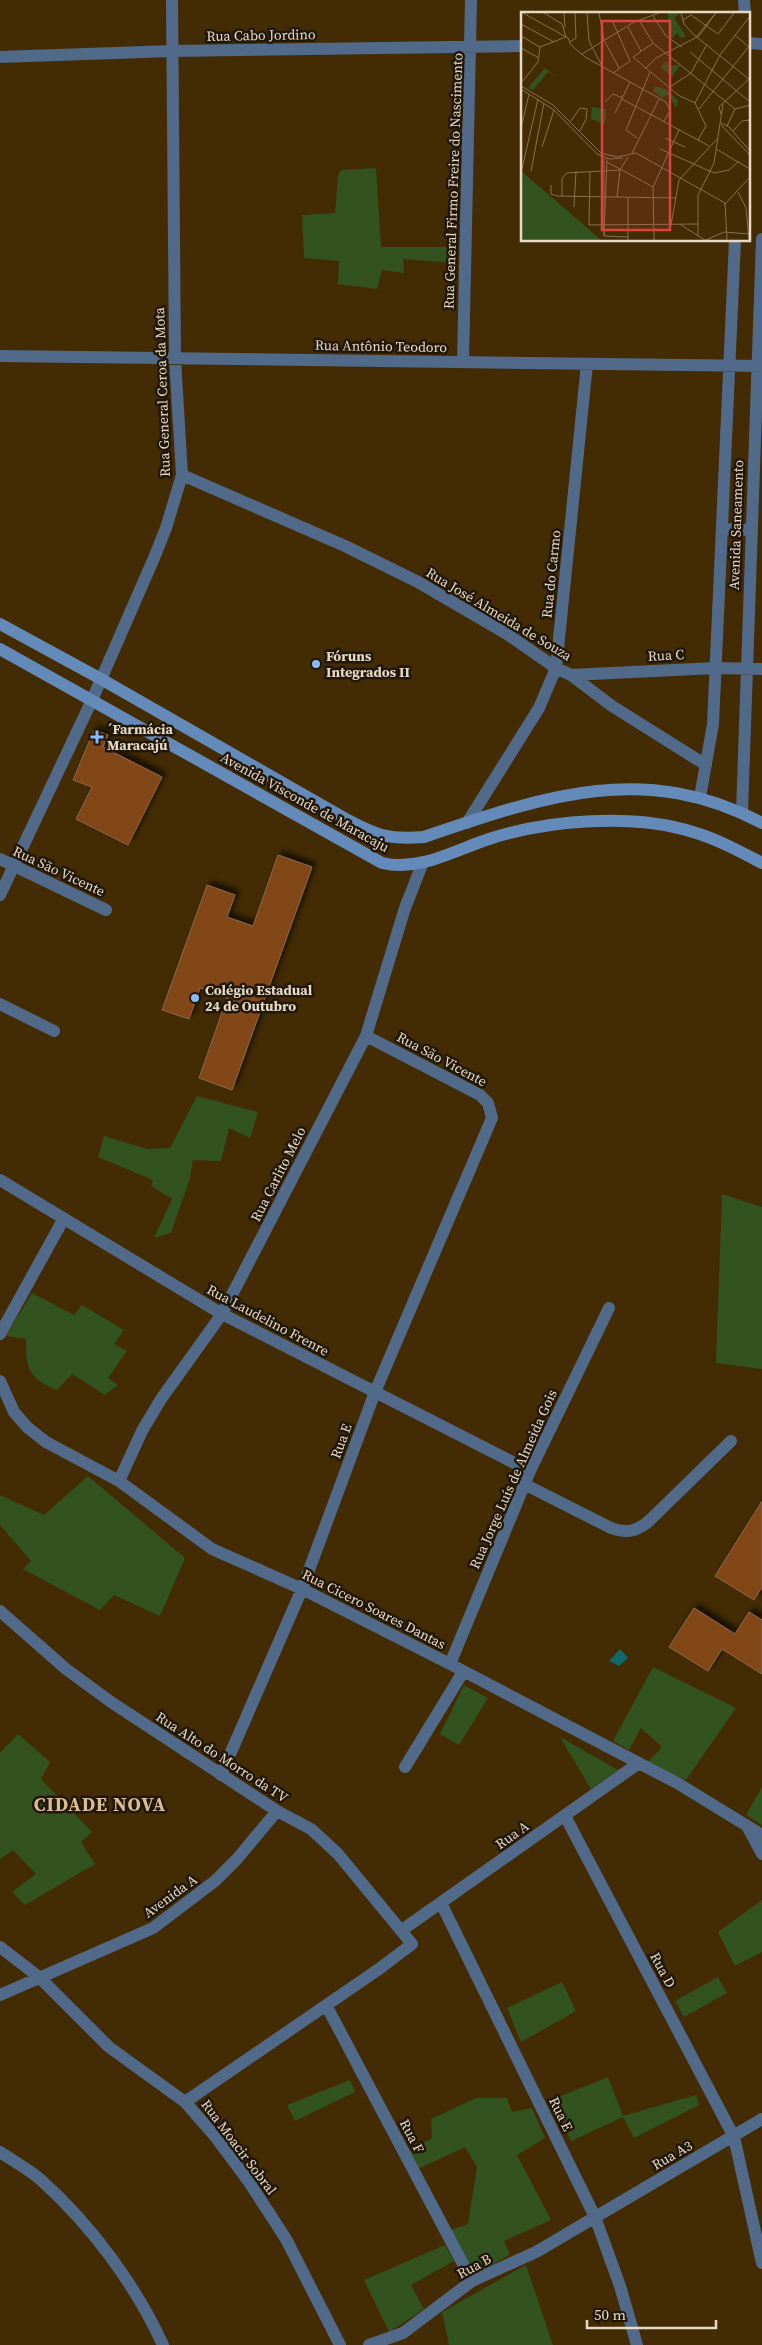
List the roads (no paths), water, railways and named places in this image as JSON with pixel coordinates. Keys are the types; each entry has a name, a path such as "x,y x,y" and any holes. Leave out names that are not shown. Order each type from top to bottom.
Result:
{"main road":[{"name":"Avenida Visconde de Maracaju","path":"0,624 376,834 398,839 424,838 555,797 598,790 632,788 700,797 742,812 762,823"},
{"name":"Avenida Visconde de Maracaju","path":"0,649 365,855 388,864 423,862 500,836 590,822 652,824 691,831 716,840 762,863"}],"street":[{"name":"Rua General Ceroa da Mota","path":"0,895 92,700 166,528 182,475 175,359 172,0"},
{"name":"Rua General Firmo Freire do Nascimento","path":"463,362 471,0"},
{"name":"Rua Cabo Jordino","path":"0,57 172,51 521,46"},
{"name":"Avenida Saneamento","path":"742,812 750,530 760,366 762,238"},
{"name":"Avenida Saneamento","path":"700,797 713,724 735,241"},
{"name":"Rua Antônio Teodoro","path":"0,356 760,366"},
{"name":"Rua do Carmo","path":"467,823 538,708 556,668 588,364"},
{"name":"Rua José Almeida de Souza","path":"182,475 345,546 418,582 507,634 556,668 571,675 598,697 706,765"},
{"path":"723,529 750,530"},
{"name":"Rua C","path":"571,675 715,668 762,669"},
{"name":"Rua São Vicente","path":"0,860 106,910"},
{"name":"Rua Carlito Melo","path":"119,1481 142,1431 161,1399 222,1314 366,1036 405,908 423,862"},
{"path":"0,1004 54,1031"},
{"name":"Rua São Vicente","path":"366,1036 480,1095 488,1103 492,1118"},
{"name":"Rua E","path":"221,1774 302,1589 375,1392 492,1118"},
{"name":"Rua Laudelino Frenre","path":"0,1180 63,1220 222,1314 530,1471"},
{"path":"0,1334 63,1220"},
{"name":"Rua Jorge Luís de Almeida Gois","path":"450,1664 524,1484 609,1308"},
{"name":"Rua Cicero Soares Dantas","path":"0,1381 14,1412 27,1427 46,1442 119,1481 212,1550 302,1589 450,1664 677,1783 762,1835"},
{"path":"524,1484 611,1528 622,1531 635,1530 650,1520 731,1440"},
{"name":"Rua Alto do Morro da TV","path":"0,1611 66,1669 119,1707 277,1811 311,1829 338,1854 402,1930 412,1944 326,2005"},
{"path":"405,1767 463,1672"},
{"name":"Rua A","path":"402,1930 639,1763"},
{"name":"Avenida A","path":"0,1995 153,1928 215,1881 277,1811"},
{"name":"Rua D","path":"565,1816 734,2137"},
{"path":"747,1826 762,1854"},
{"name":"Rua E","path":"441,1903 595,2217 620,2286 637,2345"},
{"name":"Rua Moacir Sobral","path":"0,1948 39,1977 109,2047 185,2102 214,2135 249,2182 286,2239 340,2345"},
{"path":"185,2102 326,2005"},
{"name":"Rua F","path":"326,2005 472,2281"},
{"name":"Rua A3","path":"595,2217 762,2119"},
{"path":"734,2137 762,2263"},
{"path":"0,2152 40,2179 79,2220 123,2274 148,2312 163,2345"},
{"name":"Rua B","path":"369,2345 403,2333 472,2281 536,2252 595,2217"}],"water":[{"path":"620,1649 628,1658 619,1666 609,1661"}],"place":[{"name":"Fóruns Integrados II","path":"316,664"},
{"name":"´Farmácia Maracajú","path":"97,737"},
{"name":"Colégio Estadual 24 de Outubro","path":"195,998"}],"district":[{"name":"CIDADE NOVA","path":"100,1804"}]}
